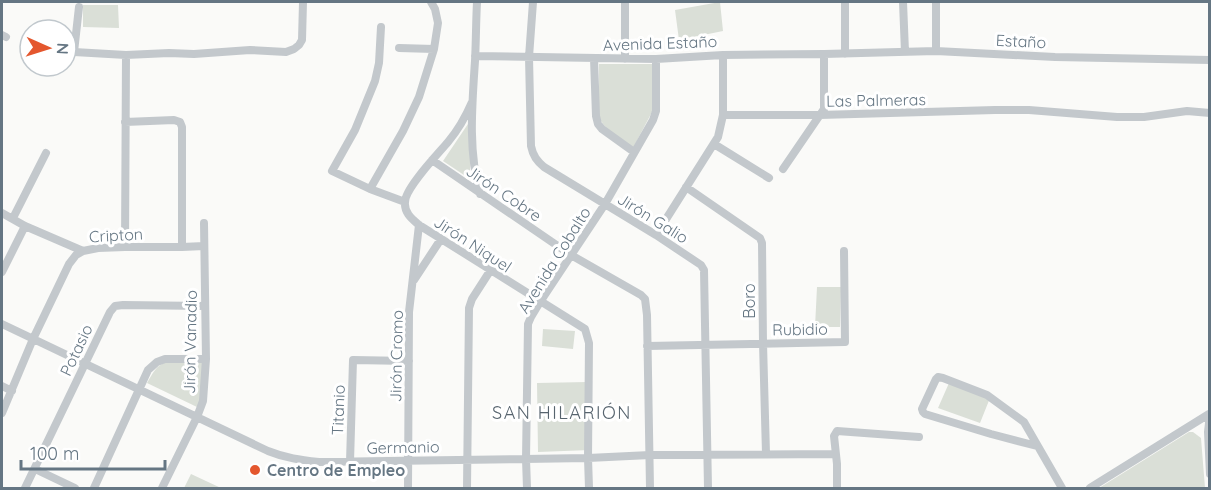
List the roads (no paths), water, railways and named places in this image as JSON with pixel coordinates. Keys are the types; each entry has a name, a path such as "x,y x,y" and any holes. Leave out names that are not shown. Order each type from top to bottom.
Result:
{"street":[{"path":"79,7 74,52 126,55 250,50 286,52 294,49 302,40 303,2"},
{"path":"370,189 403,131 419,97 434,49 438,23 431,2"},
{"path":"477,2 472,102 474,169 480,194"},
{"name":"Jirón Galio","path":"533,2 529,57 533,154 544,167 656,235 701,265 704,270 708,489"},
{"path":"625,2 625,59"},
{"path":"845,2 845,54"},
{"path":"903,2 905,52"},
{"path":"936,2 936,51"},
{"path":"381,27 379,63 375,81 355,130 332,171 405,202 406,195 455,132 472,102"},
{"path":"399,48 434,49"},
{"name":"Estaño","path":"845,54 936,51 1055,57 1209,60"},
{"path":"783,169 824,109 824,54"},
{"name":"Avenida Estaño","path":"475,56 656,59 723,55 845,54"},
{"path":"124,247 126,55"},
{"path":"656,235 714,144 720,130 723,115 723,55"},
{"path":"594,58 598,124 634,152"},
{"name":"Avenida Cobalto","path":"526,489 528,324 605,204 653,120 656,111 656,59"},
{"name":"Las Palmeras","path":"723,115 995,110 1029,110 1117,117 1144,117 1187,111 1209,113"},
{"path":"125,122 174,120 180,122 182,127 182,247"},
{"path":"714,144 769,178"},
{"path":"13,218 46,153"},
{"name":"Jirón Cobre","path":"432,160 571,255 645,299 650,489"},
{"name":"Boro","path":"686,187 760,238 762,243 762,343 766,454"},
{"name":"Jirón Niquel","path":"405,202 406,210 419,225 585,329 589,343 589,489"},
{"name":"Cripton","path":"2,213 25,226 83,251 98,248 204,246"},
{"name":"Jirón Vanadio","path":"162,489 203,401 206,359 204,223"},
{"name":"Jirón Cromo","path":"408,489 408,312 419,225"},
{"path":"2,272 25,226"},
{"path":"413,281 441,239"},
{"path":"2,413 33,339 69,264 76,255 83,251"},
{"name":"Rubidio","path":"647,346 845,342 844,251"},
{"path":"466,489 469,308 472,299 490,271"},
{"name":"Potasio","path":"25,489 110,312 115,306 205,306"},
{"name":"Germanio","path":"2,324 284,457 319,462 350,462 708,454 835,454"},
{"path":"94,489 148,370 157,362 165,359 206,359"},
{"name":"Titanio","path":"350,462 353,360 409,361"},
{"path":"1036,446 922,412 936,379 943,378 987,395 1024,422 1062,489"},
{"path":"2,386 12,391"},
{"path":"1209,414 1209,474"},
{"path":"1090,489 1209,414"},
{"path":"837,489 835,432 918,437"},
{"path":"35,469 75,489"}],"place":[{"name":"Centro de Empleo","path":"255,470"}],"district":[{"name":"SAN HILARIÓN","path":"562,412"}]}
